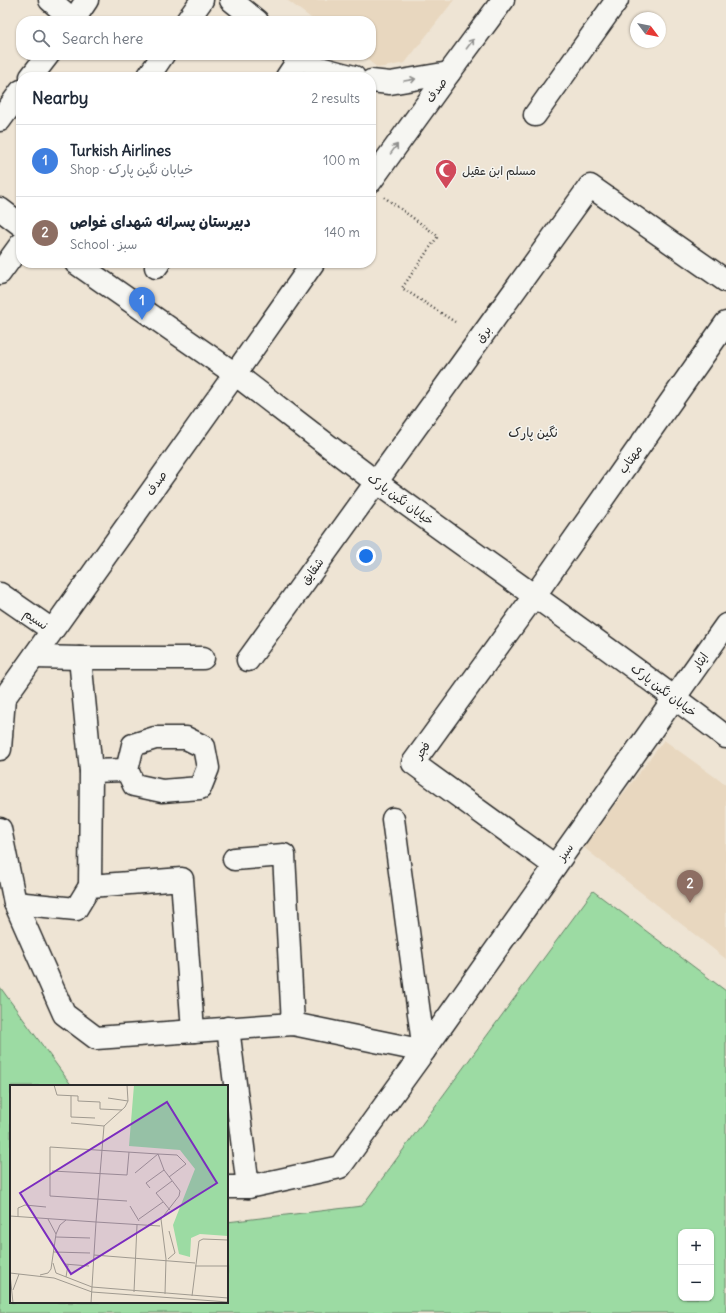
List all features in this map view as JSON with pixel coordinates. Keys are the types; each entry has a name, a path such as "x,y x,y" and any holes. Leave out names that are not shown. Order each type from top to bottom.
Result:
{"street":[{"path":"50,0 68,16"},
{"path":"76,16 87,0"},
{"path":"191,16 202,0"},
{"path":"231,0 251,16"},
{"name":"صدف","path":"377,189 449,73 503,0"},
{"path":"535,116 617,0"},
{"path":"35,72 44,60"},
{"path":"151,72 160,60"},
{"path":"296,72 310,64 337,72"},
{"path":"376,82 390,83 449,73"},
{"path":"0,120 16,98"},
{"name":"برق","path":"376,482 590,186 726,281"},
{"path":"0,210 16,221"},
{"path":"0,273 16,251"},
{"name":"خیابان نگین پارک","path":"83,268 234,374 376,482 535,595 675,697 726,737"},
{"name":"صدف","path":"2,701 309,268"},
{"name":"مهتاب","path":"535,595 726,323"},
{"name":"شقایق","path":"248,660 376,482"},
{"name":"نسیم","path":"0,594 52,630"},
{"name":"فجر","path":"535,595 412,764 555,866"},
{"name":"ایثار","path":"675,697 726,626"},
{"path":"34,657 203,658"},
{"path":"15,903 76,909 90,886 91,771 80,658"},
{"name":"سبز","path":"237,1187 340,1167 456,1007 675,697"},
{"path":"0,749 2,701"},
{"path":"91,771 127,770"},
{"path":"0,829 15,903 64,1014 96,1038 293,1024 424,1051 393,818"},
{"path":"234,859 284,855 293,1024"},
{"path":"90,886 182,879 193,1031"},
{"path":"228,1028 237,1187"}],"path":[{"path":"377,189 438,236 402,288 455,322"}],"shaded area":[{"path":"287,0 454,0 405,63 378,68 368,60 376,60 376,16 308,16"},
{"path":"664,740 726,785 726,959 583,847"}],"green space":[{"path":"593,891 726,991 726,1313 0,1313 0,987 71,1085 10,1085 10,1303 228,1303 228,1222 362,1206"}],"place":[{"name":"مسلم ابن عقیل","path":"446,190"},
{"name":"Turkish Airlines","path":"142,320"},
{"name":"دبیرستان پسرانه شهدای غواص","path":"690,903"}],"district":[{"name":"نگین پارک","path":"533,432"}]}
